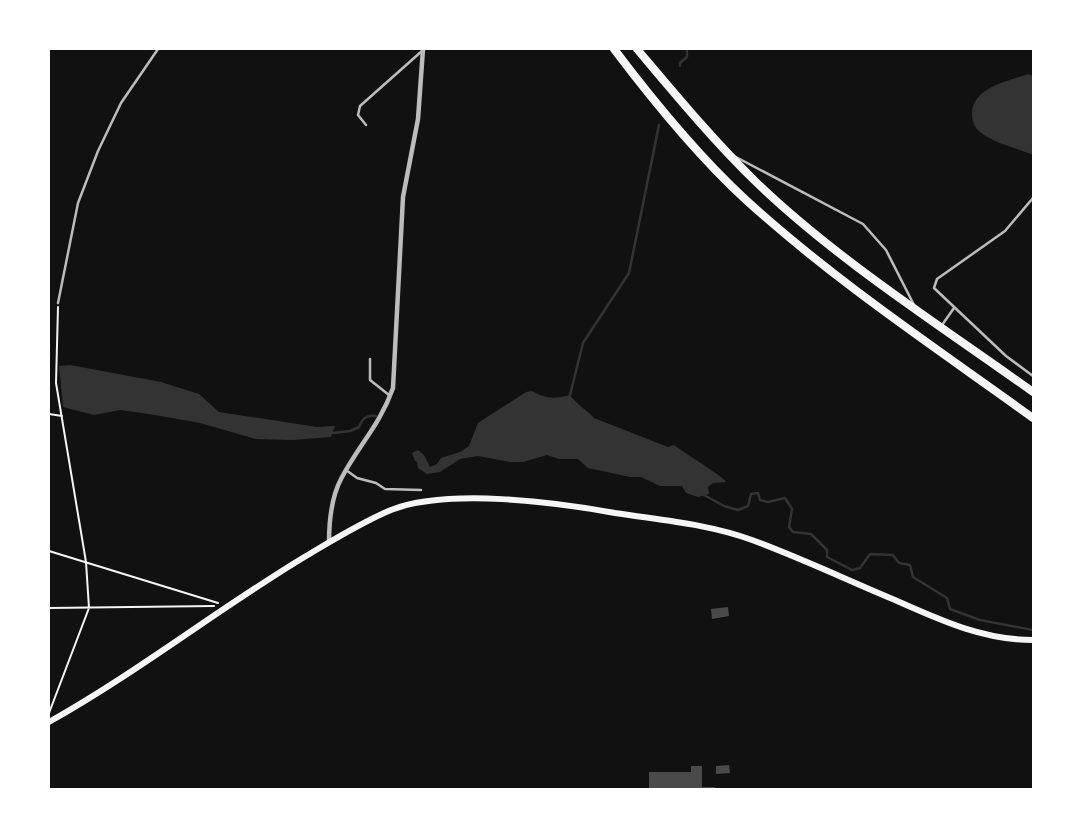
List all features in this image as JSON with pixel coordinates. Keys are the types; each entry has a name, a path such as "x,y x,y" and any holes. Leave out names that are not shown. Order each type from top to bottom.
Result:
{"highway":[{"path":"614,49 637,80 709,164 746,200 832,274 1033,418"},
{"path":"638,49 728,154 757,183 837,250 1033,392"}],"main road":[{"path":"49,722 98,695 227,606 329,543 392,510 442,499 496,499 574,506 734,533 803,559 945,622 978,634 1012,640 1033,640"}],"street":[{"path":"329,543 330,516 340,480 385,412 393,388 403,197 418,119 423,49"}],"lane":[{"path":"58,303 78,203 98,151 121,103 158,49"},
{"path":"366,125 358,115 360,106 423,49"},
{"path":"728,154 791,184 862,224 886,250 914,306"},
{"path":"1033,198 1004,232 937,279 934,288 1006,356 1033,376"},
{"path":"942,326 954,308"},
{"path":"370,359 370,380 390,396"},
{"path":"346,470 357,478 376,483 386,489 420,490"}],"path":[{"path":"49,717 50,707 89,608 86,562 56,382 58,303"},
{"path":"49,414 62,416"},
{"path":"49,551 227,606"},
{"path":"49,608 227,606"}],"shaded area":[{"path":"1028,74 1033,76 1033,154 987,137 976,128 972,115 974,104 985,91 993,86"},
{"path":"70,365 161,382 199,394 219,412 317,427 335,426 331,437 293,440 256,439 200,423 155,415 120,410 94,415 63,407 59,366"},
{"path":"532,391 551,398 570,395 594,418 668,447 674,445 726,482 713,483 708,487 709,494 698,497 686,493 682,486 660,486 641,477 630,477 588,468 578,459 559,459 547,455 523,462 510,462 478,456 460,459 440,472 427,474 418,468 412,453 418,450 424,455 430,467 437,464 441,458 460,452 469,446 478,423 526,392"}],"building":[{"path":"728,607 729,616 712,619 711,609"},
{"path":"729,765 730,773 716,774 716,766"},
{"path":"691,766 702,766 702,787 715,787 715,789 649,789 649,772 691,772"}],"waterway":[{"path":"680,66 680,63 687,57 687,49"},
{"path":"570,395 583,343 629,273 659,125"},
{"path":"333,433 350,431 359,427 365,418 376,416"},
{"path":"704,495 724,506 738,510 748,506 751,494 758,493 760,500 768,502 785,498 792,509 789,527 793,532 811,534 827,550 827,557 852,570 860,568 870,554 893,555 899,563 910,565 913,577 947,598 950,609 980,620 1033,630"}]}
